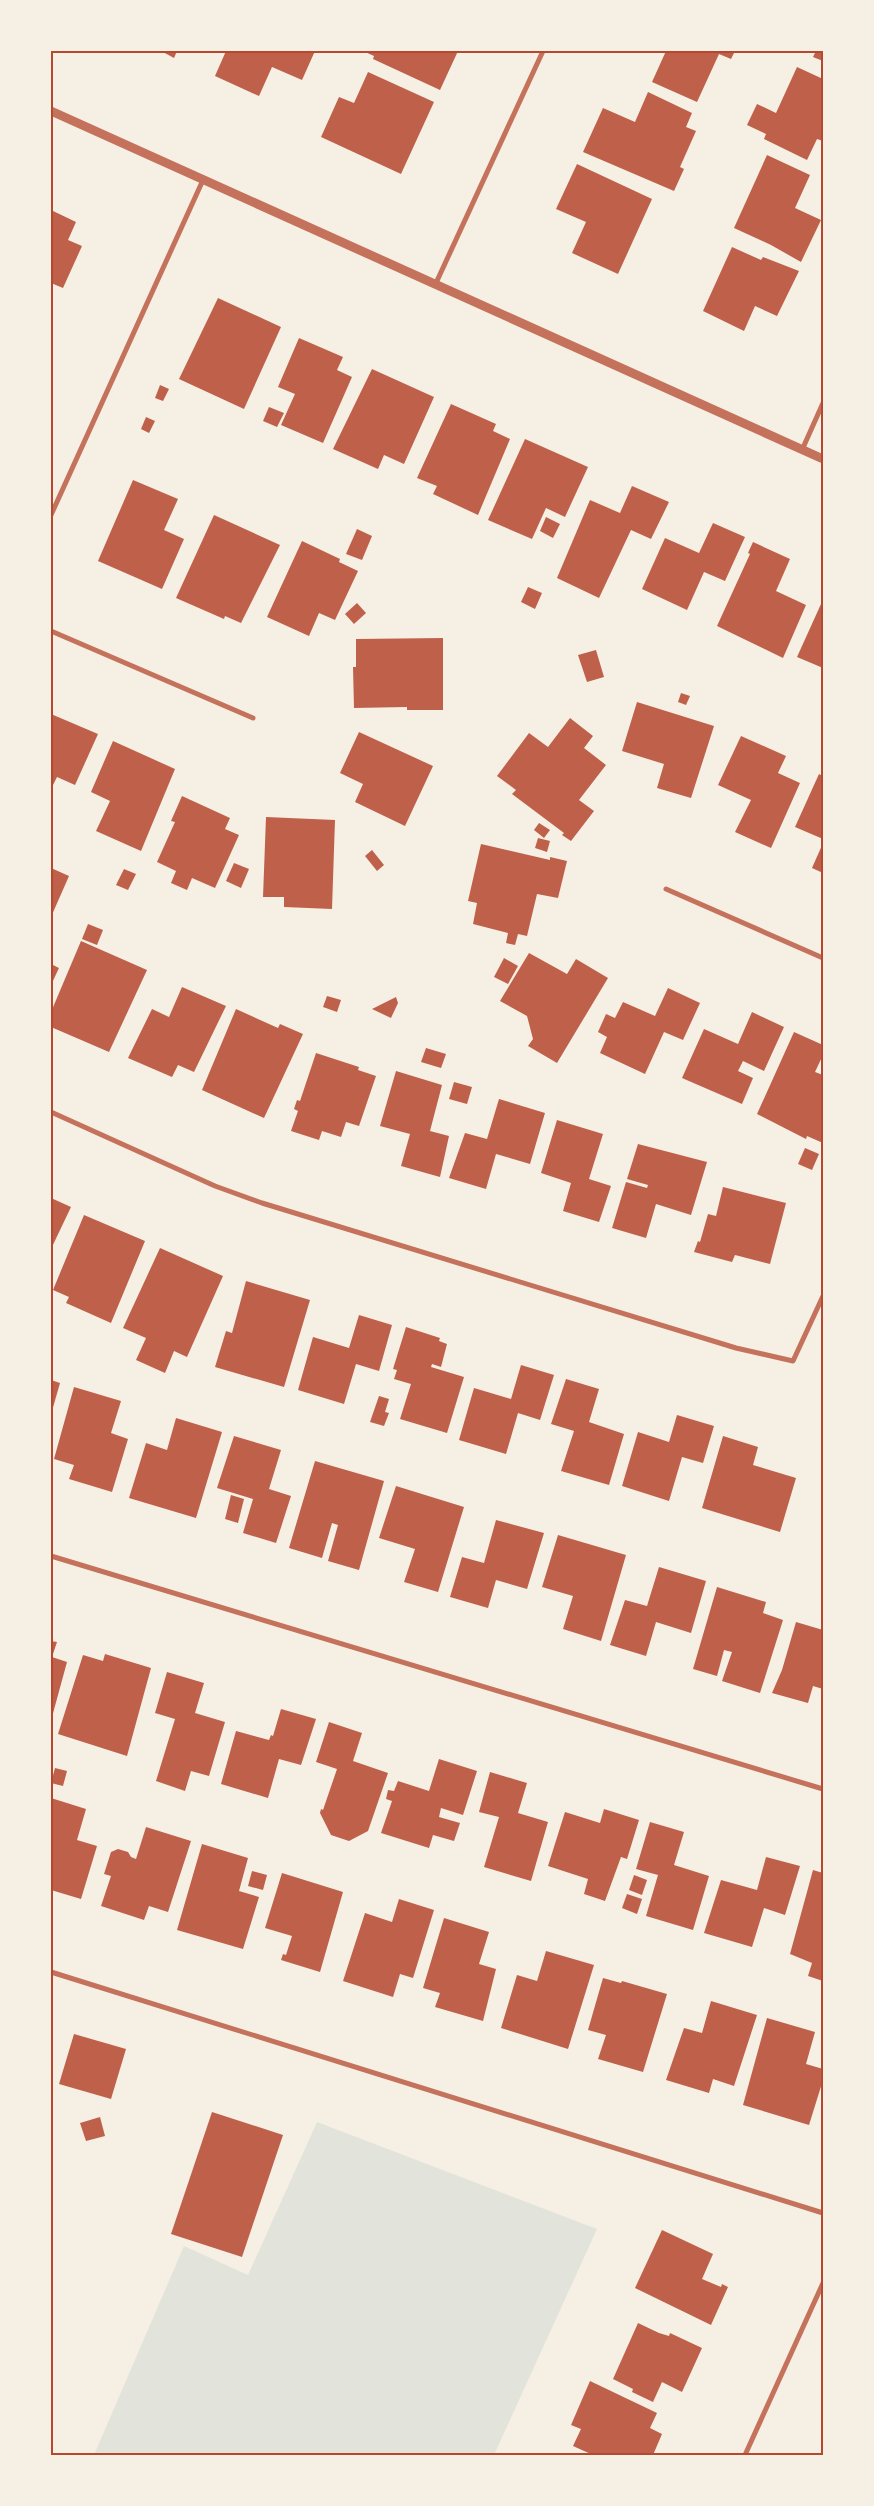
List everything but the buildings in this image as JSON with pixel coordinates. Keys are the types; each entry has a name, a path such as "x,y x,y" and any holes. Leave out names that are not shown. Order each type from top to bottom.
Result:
{"street":[{"path":"436,283 543,51"},
{"path":"51,110 202,180 436,283 823,459"},
{"path":"51,515 202,180"},
{"path":"802,450 823,403"},
{"path":"51,631 252,718"},
{"path":"666,889 823,958"},
{"path":"51,1112 215,1186 262,1203 736,1348 793,1361 823,1296"},
{"path":"51,1556 823,1789"},
{"path":"51,1972 823,2213"},
{"path":"745,2455 823,2283"}],"shaded area":[{"path":"317,2122 597,2229 494,2455 94,2455 184,2246 248,2275"}]}
